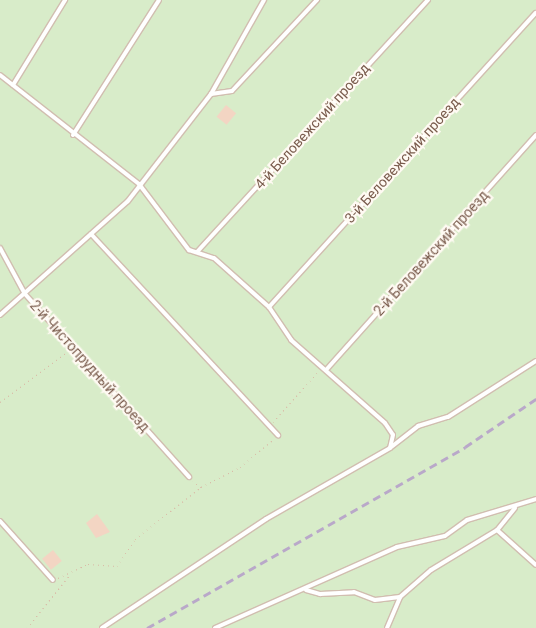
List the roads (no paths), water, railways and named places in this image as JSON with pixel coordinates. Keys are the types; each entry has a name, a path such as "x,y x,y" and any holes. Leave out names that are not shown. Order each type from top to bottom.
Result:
{"lane":[{"path":"13,85 66,0"},
{"path":"73,135 159,0"},
{"path":"0,316 91,234 140,184 211,94 264,0"},
{"path":"211,94 232,91 317,0"},
{"name":"4-й Беловежский проезд","path":"197,252 428,0"},
{"name":"3-й Беловежский проезд","path":"269,307 536,13"},
{"path":"0,75 73,135 140,184 178,241 197,252 214,258 269,307 291,340 385,423 392,435 390,448"},
{"name":"2-й Беловежский проезд","path":"324,369 536,135"},
{"path":"91,234 278,435"},
{"name":"2-й Чистопрудный проезд","path":"0,248 25,294 189,477"},
{"path":"102,628 266,519 390,448 418,426 448,417 536,361"},
{"path":"214,628 306,590 397,547 445,536 466,520 515,508 536,499"},
{"path":"386,628 400,597 430,570 496,530 515,508"},
{"path":"0,521 53,580"},
{"path":"496,530 536,564"},
{"path":"306,590 320,594 354,592 375,600 400,597"}],"railway":[{"path":"147,628 465,447 536,399"}]}
